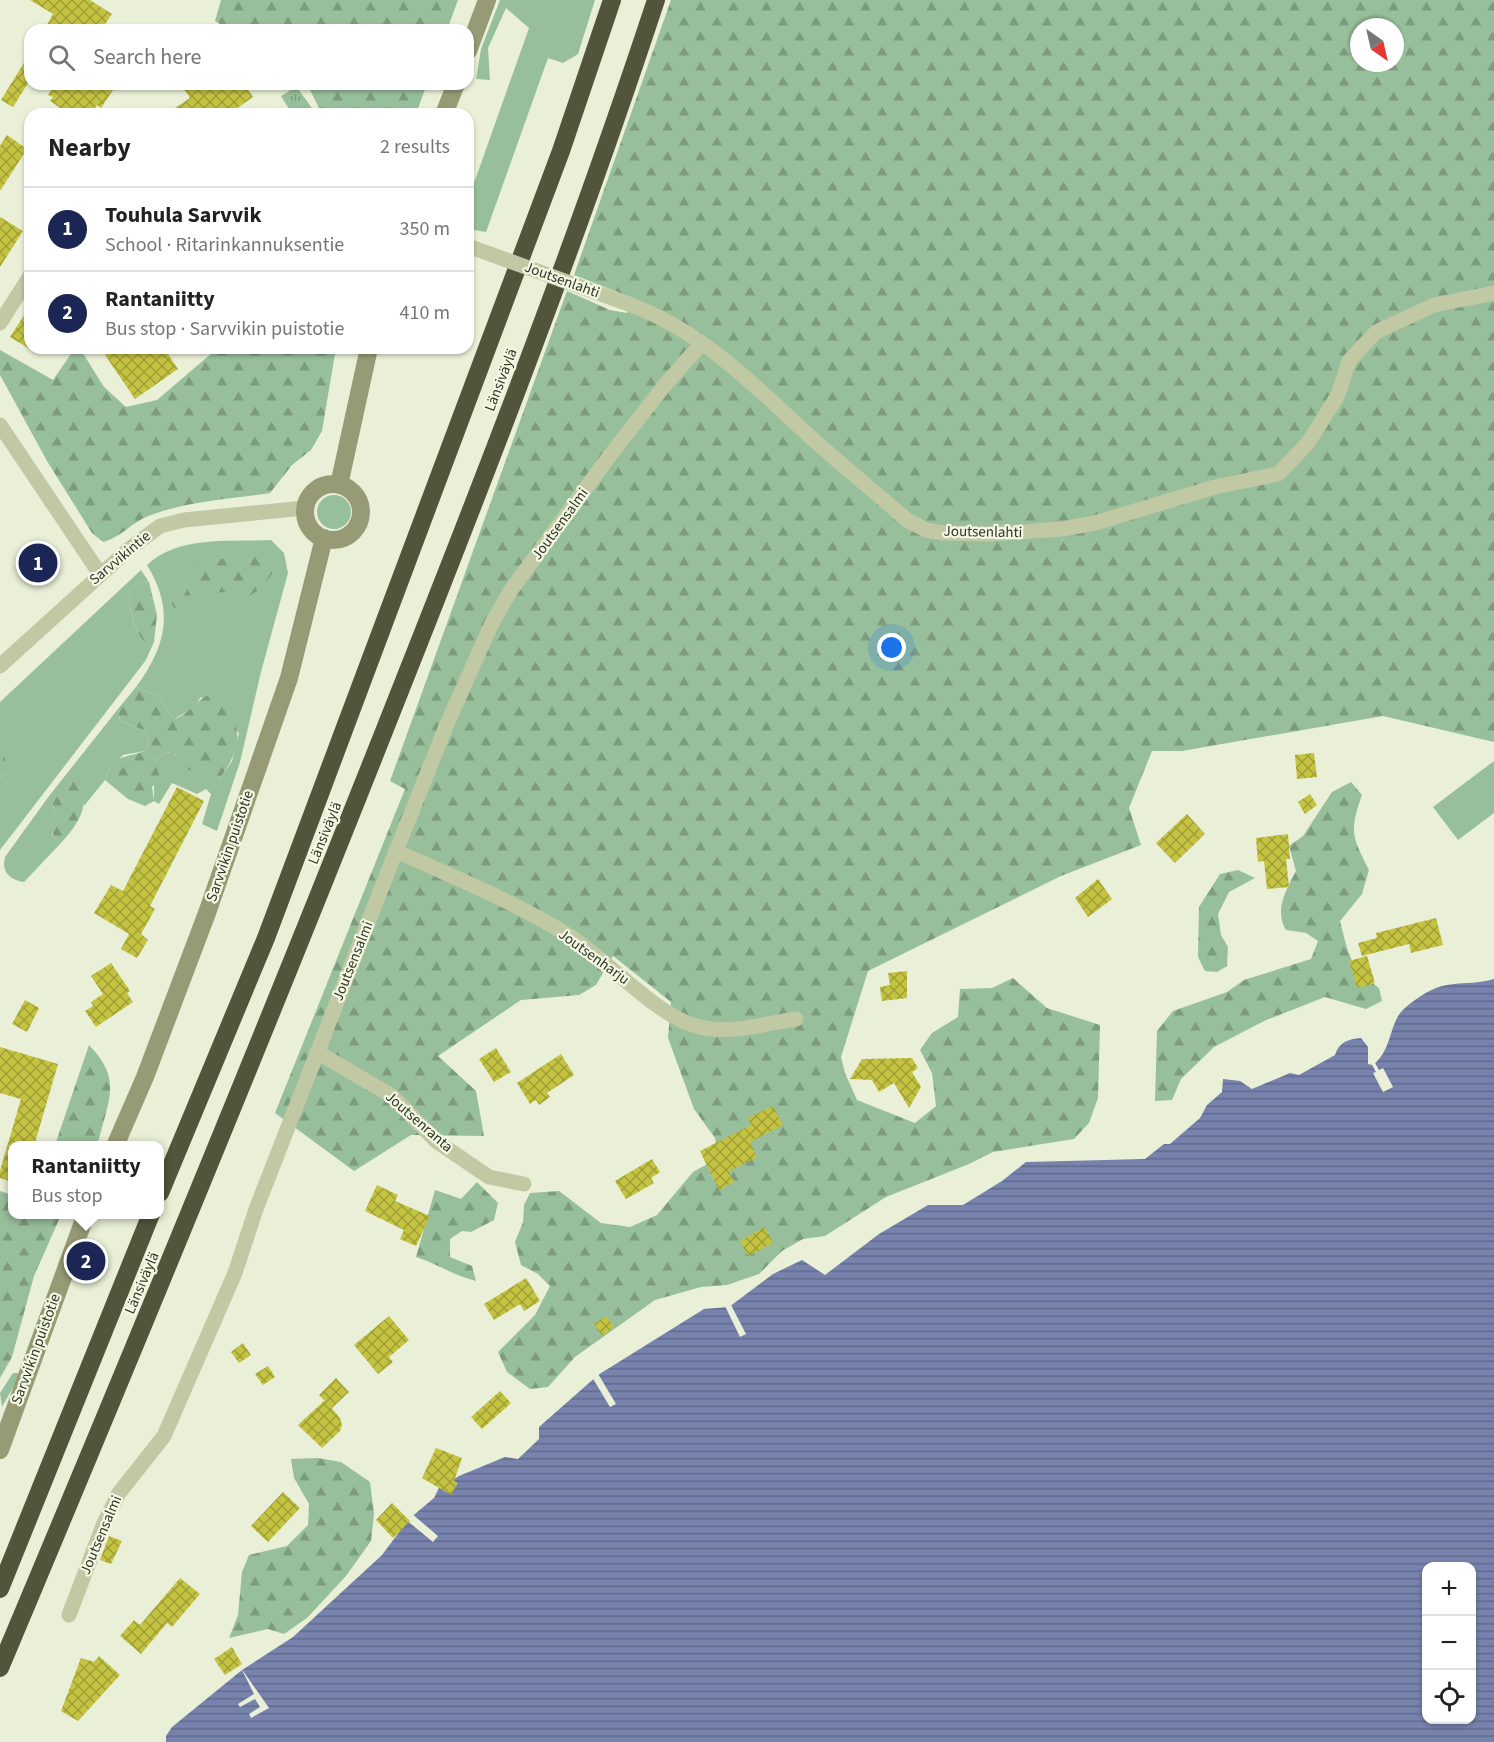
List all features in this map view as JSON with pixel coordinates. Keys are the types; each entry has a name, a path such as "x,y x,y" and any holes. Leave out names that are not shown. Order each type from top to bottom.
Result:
{"highway":[{"name":"Länsiväylä","path":"164,1181 266,938 561,151 612,0"},
{"name":"Länsiväylä","path":"0,1668 212,1162 430,617 600,169 656,0"},
{"name":"Länsiväylä","path":"0,1589 149,1219"}],"main road":[{"path":"474,35 487,0"},
{"path":"446,108 454,90"},
{"path":"339,485 368,354"},
{"path":"339,485 356,497 361,511 360,519 357,526 345,537 324,538 307,524 305,508 312,493 318,488 339,485"},
{"name":"Sarvvikin puistotie","path":"117,1141 145,1077 207,913 289,678 324,538"},
{"name":"Sarvvikin puistotie","path":"0,1450 85,1219"}],"street":[{"name":"Joutsenlahti","path":"474,248 660,316 741,372 808,435 907,520 926,530 943,533 1030,533 1095,523 1215,487 1278,474 1308,443 1338,395 1349,361 1376,332 1434,305 1494,293"},
{"path":"0,323 24,285"},
{"name":"Joutsensalmi","path":"69,1615 104,1522 119,1492 153,1451 169,1425 235,1273 256,1209 317,1052 472,665 511,590 608,458 664,386 702,343"},
{"path":"0,425 100,574"},
{"name":"Sarvvikintie","path":"0,666 141,538 160,526 184,520 305,508"},
{"name":"Joutsenharju","path":"396,851 568,935 668,1011 691,1024 713,1030 727,1030 796,1019"},
{"name":"Joutsenranta","path":"317,1052 392,1096 436,1141 489,1177 524,1184"}],"green space":[{"path":"221,0 458,0 449,24 220,24 215,21"},
{"path":"500,0 595,0 578,54 563,63 548,58 486,232 474,230 474,183 529,28 506,8 488,48 490,80 476,79 481,49"},
{"path":"671,0 1494,0 1494,742 1383,716 1182,751 1152,751 1129,808 1141,845 1061,876 868,971 841,1057 845,1073 857,1100 915,1123 936,1106 932,1073 920,1050 932,1033 958,1017 960,989 992,988 1013,978 1047,1008 1100,1025 1098,1098 1089,1123 1074,1139 993,1152 886,1197 825,1236 803,1239 782,1251 759,1274 727,1285 701,1287 655,1300 575,1357 548,1387 530,1389 507,1372 498,1352 535,1315 550,1286 538,1274 521,1265 515,1242 523,1222 524,1205 530,1193 559,1191 601,1223 630,1227 657,1215 693,1172 718,1158 715,1138 694,1109 668,1038 671,1002 613,956 596,985 579,995 521,1000 438,1056 476,1091 484,1136 411,1135 354,1171 275,1113 405,789 390,781 567,291 610,310 627,313 633,298 574,275"},
{"path":"291,90 299,90 312,108 288,108 281,96"},
{"path":"310,90 425,90 418,108 319,108"},
{"path":"0,350 53,380 71,354 83,354 104,387 126,407 157,400 211,354 335,354 322,431 311,450 292,465 270,493 194,503 165,510 139,521 116,537 103,542 92,533 47,461 0,375"},
{"path":"334,495 346,500 351,512 346,524 334,529 322,524 317,512 322,500"},
{"path":"271,540 284,553 288,573 261,672 240,762 217,831 202,824 211,794 206,789 197,794 172,783 159,804 154,801 154,759 170,752 219,780 232,761 239,733 201,697 193,708 174,719 157,695 136,687 154,657 163,628 164,613 161,598 147,565 160,555 189,544"},
{"path":"267,553 276,562 272,573 262,587 247,597 234,591 205,594 195,587 189,573 195,562"},
{"path":"141,570 149,582 143,581 129,589 129,596 132,617 140,636 144,642 154,642 146,660 0,850 0,778 7,773 0,747 0,702"},
{"path":"143,581 149,582 157,615 154,642 144,642 134,624 131,610 129,589"},
{"path":"176,581 186,586 191,596 188,604 180,609 173,607 168,583"},
{"path":"136,687 157,695 174,719 210,695 222,705 235,725 237,745 219,780 180,767 176,755 170,752 154,759 160,778 152,787 154,801 145,806 128,799 105,780 116,761 145,751 149,743 146,731 120,721 118,709"},
{"path":"118,709 120,721 146,731 149,743 145,751 123,755 109,770 105,780 84,806 80,789 52,801 55,813 52,834 59,845 24,882 11,877 4,867 5,857 49,796"},
{"path":"0,747 8,765 7,773 0,778"},
{"path":"1494,761 1494,813 1458,840 1433,807"},
{"path":"71,770 79,771 84,777 83,807 77,822 59,845 52,830 55,813 52,801"},
{"path":"1351,782 1362,795 1355,818 1354,834 1369,870 1362,894 1340,921 1352,959 1362,973 1379,988 1382,1001 1366,1009 1325,997 1264,1021 1214,1047 1181,1079 1172,1100 1155,1101 1157,1031 1173,1011 1227,992 1244,980 1311,959 1318,941 1306,933 1286,930 1281,915 1283,900 1296,871 1289,846 1303,836 1332,792"},
{"path":"1238,870 1255,878 1229,892 1218,914 1221,935 1228,947 1227,966 1217,972 1205,971 1198,957 1199,907 1220,874"},
{"path":"89,1045 106,1068 109,1079 109,1100 99,1139 98,1141 56,1141"},
{"path":"477,1182 498,1203 494,1220 471,1232 462,1231 450,1239 450,1257 472,1266 476,1281 416,1257 435,1190 461,1199"},
{"path":"0,1191 8,1194 8,1219 59,1219 34,1276 12,1357 0,1378"},
{"path":"13,1373 18,1373 19,1377 2,1407 0,1393"},
{"path":"318,1458 341,1462 370,1482 374,1514 371,1541 346,1576 307,1618 284,1634 268,1629 229,1638 238,1615 242,1572 249,1555 287,1546 308,1525 309,1504 294,1478 291,1459"}],"water":[{"path":"1494,979 1494,1742 166,1742 166,1736 172,1727 242,1670 293,1637 382,1555 409,1519 434,1498 439,1488 459,1476 505,1457 518,1459 539,1439 539,1427 598,1375 704,1309 729,1307 773,1274 802,1260 825,1275 879,1234 928,1205 963,1205 1002,1181 1026,1162 1145,1159 1164,1144 1170,1144 1200,1118 1207,1105 1222,1092 1223,1079 1240,1081 1252,1089 1290,1073 1299,1075 1335,1055 1345,1042 1361,1038 1368,1047 1368,1064 1373,1065 1385,1050 1398,1017 1404,1009 1437,988"}],"pier":[{"path":"1374,1061 1379,1070 1383,1068 1393,1087 1383,1092 1373,1073 1376,1072 1371,1063"},
{"path":"730,1303 746,1334 740,1337 725,1306"},
{"path":"597,1372 616,1404 610,1407 592,1377"},
{"path":"411,1513 438,1536 433,1542 405,1519"},
{"path":"241,1668 269,1708 251,1718 249,1714 260,1707 255,1699 240,1707 238,1704 254,1694"}],"building":[{"path":"30,0 90,0 112,14 105,24 47,24 53,14"},
{"path":"24,63 24,90 13,107 1,100"},
{"path":"51,90 113,90 101,108 97,105 95,108 60,108 50,101 53,97 48,95"},
{"path":"185,90 248,90 253,97 237,108 175,108 190,98"},
{"path":"7,135 24,147 24,154 0,191 0,146"},
{"path":"0,217 23,231 0,267"},
{"path":"24,315 24,345 10,337"},
{"path":"168,354 178,369 135,399 105,355"},
{"path":"1314,753 1317,777 1297,779 1295,755"},
{"path":"177,787 204,801 150,906 155,909 141,934 148,940 137,958 121,949 129,934 94,913 111,885 123,891"},
{"path":"1310,794 1317,805 1305,814 1298,802"},
{"path":"1187,814 1205,834 1175,863 1156,843"},
{"path":"1288,834 1290,859 1286,859 1289,887 1267,889 1264,861 1258,862 1256,838"},
{"path":"1098,879 1112,899 1088,917 1075,898"},
{"path":"1436,918 1443,945 1411,953 1409,944 1362,956 1358,943 1377,938 1376,933"},
{"path":"1367,956 1375,983 1357,988 1349,961"},
{"path":"111,963 130,991 127,993 133,1002 96,1027 85,1011 93,1006 91,1002 103,994 91,976"},
{"path":"907,971 907,998 882,1001 880,987 890,985 888,973"},
{"path":"25,1000 39,1008 27,1032 12,1024"},
{"path":"0,1047 58,1064 35,1141 9,1141 21,1099 0,1093"},
{"path":"496,1048 511,1072 494,1082 479,1059"},
{"path":"561,1054 574,1075 547,1093 550,1097 539,1105 536,1100 530,1104 517,1083"},
{"path":"912,1058 918,1068 912,1072 921,1087 909,1108 894,1083 879,1092 872,1080 850,1079 862,1059"},
{"path":"773,1106 783,1125 750,1142 757,1157 729,1171 734,1182 719,1190 700,1151 751,1125 748,1118"},
{"path":"8,1144 8,1181 0,1178"},
{"path":"652,1159 660,1172 651,1178 654,1183 626,1199 615,1181"},
{"path":"377,1185 398,1195 395,1201 430,1216 416,1246 400,1239 404,1230 365,1211"},
{"path":"765,1227 773,1243 748,1256 740,1241"},
{"path":"526,1278 540,1301 524,1311 520,1304 494,1320 484,1304"},
{"path":"389,1316 409,1340 389,1357 393,1362 378,1374 354,1345"},
{"path":"606,1316 614,1327 602,1336 594,1324"},
{"path":"243,1343 251,1355 239,1363 231,1352"},
{"path":"268,1366 275,1377 263,1385 255,1374"},
{"path":"336,1378 349,1392 332,1408 319,1395"},
{"path":"500,1391 511,1403 482,1429 471,1417"},
{"path":"325,1400 340,1418 342,1425 340,1431 322,1448 298,1425"},
{"path":"436,1448 462,1458 454,1481 458,1483 451,1495 422,1478"},
{"path":"283,1492 300,1508 268,1542 251,1526"},
{"path":"392,1503 410,1521 393,1538 376,1520"},
{"path":"109,1536 122,1541 111,1564 100,1560"},
{"path":"180,1578 200,1594 172,1627 167,1623 141,1654 120,1636 134,1620 140,1625"},
{"path":"232,1647 242,1664 225,1675 214,1659"},
{"path":"99,1656 120,1675 78,1721 61,1711 81,1658 94,1662"}],"place":[{"name":"Touhula Sarvvik","path":"38,563"},
{"name":"Rantaniitty","path":"86,1261"}]}
